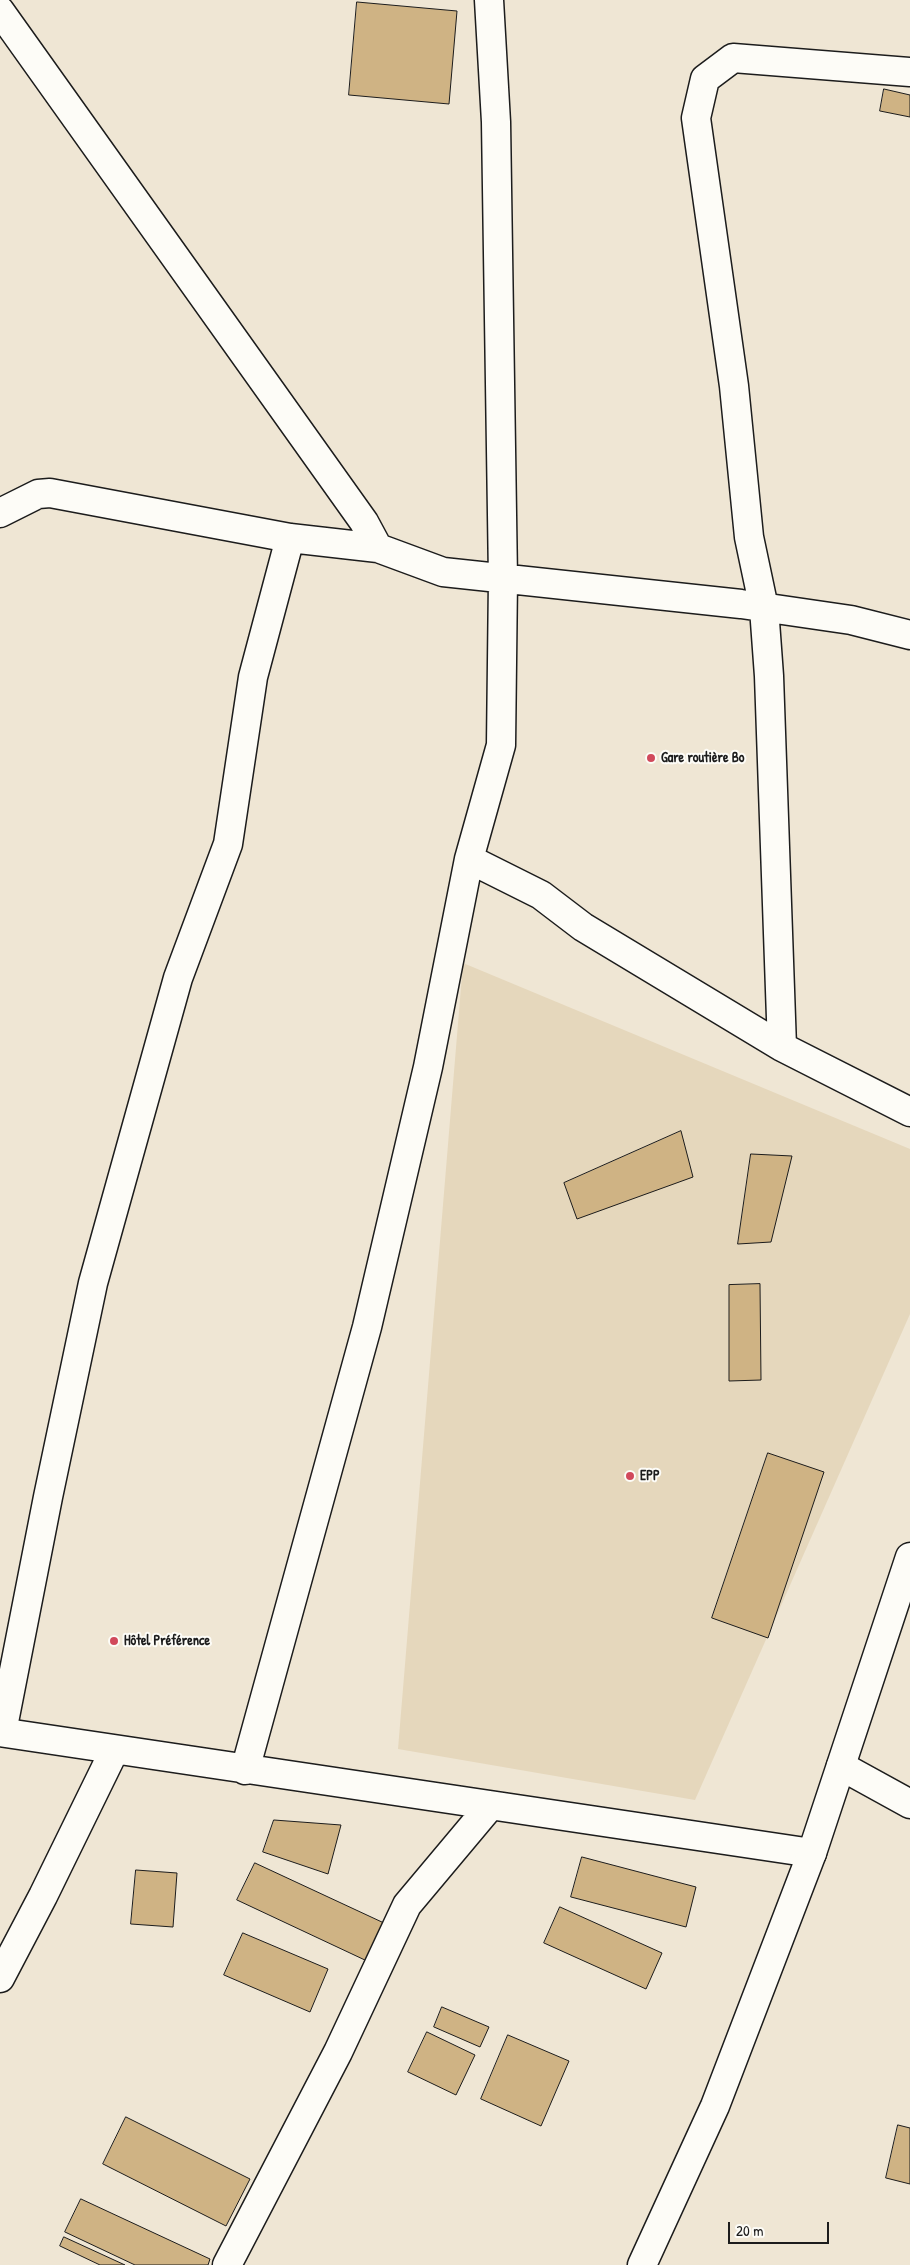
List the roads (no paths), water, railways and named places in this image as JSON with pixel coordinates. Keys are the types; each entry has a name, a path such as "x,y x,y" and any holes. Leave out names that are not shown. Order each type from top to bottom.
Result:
{"street":[{"path":"245,1770 367,1327 428,1067 469,859 501,744 504,579 496,122 489,0"},
{"path":"0,10 364,522 378,548"},
{"path":"782,1047 769,676 764,608 749,537 734,386 696,118 705,79 733,58 910,72"},
{"path":"0,513 38,494 50,493 290,538 378,548 443,572 764,608 851,620 910,635"},
{"path":"290,538 253,677 228,844 178,978 93,1283 1,1732 245,1770 812,1853"},
{"path":"469,859 541,895 583,927 782,1047 910,1112"},
{"path":"642,2265 715,2106 812,1853 910,1557"},
{"path":"0,1978 43,1896 114,1750"},
{"path":"842,1766 910,1804"},
{"path":"227,2265 338,2052 407,1905 490,1806"}],"place":[{"name":"Gare routière Bo","path":"651,758"},
{"name":"EPP","path":"630,1476"},
{"name":"Hôtel Préférence","path":"114,1641"}]}
